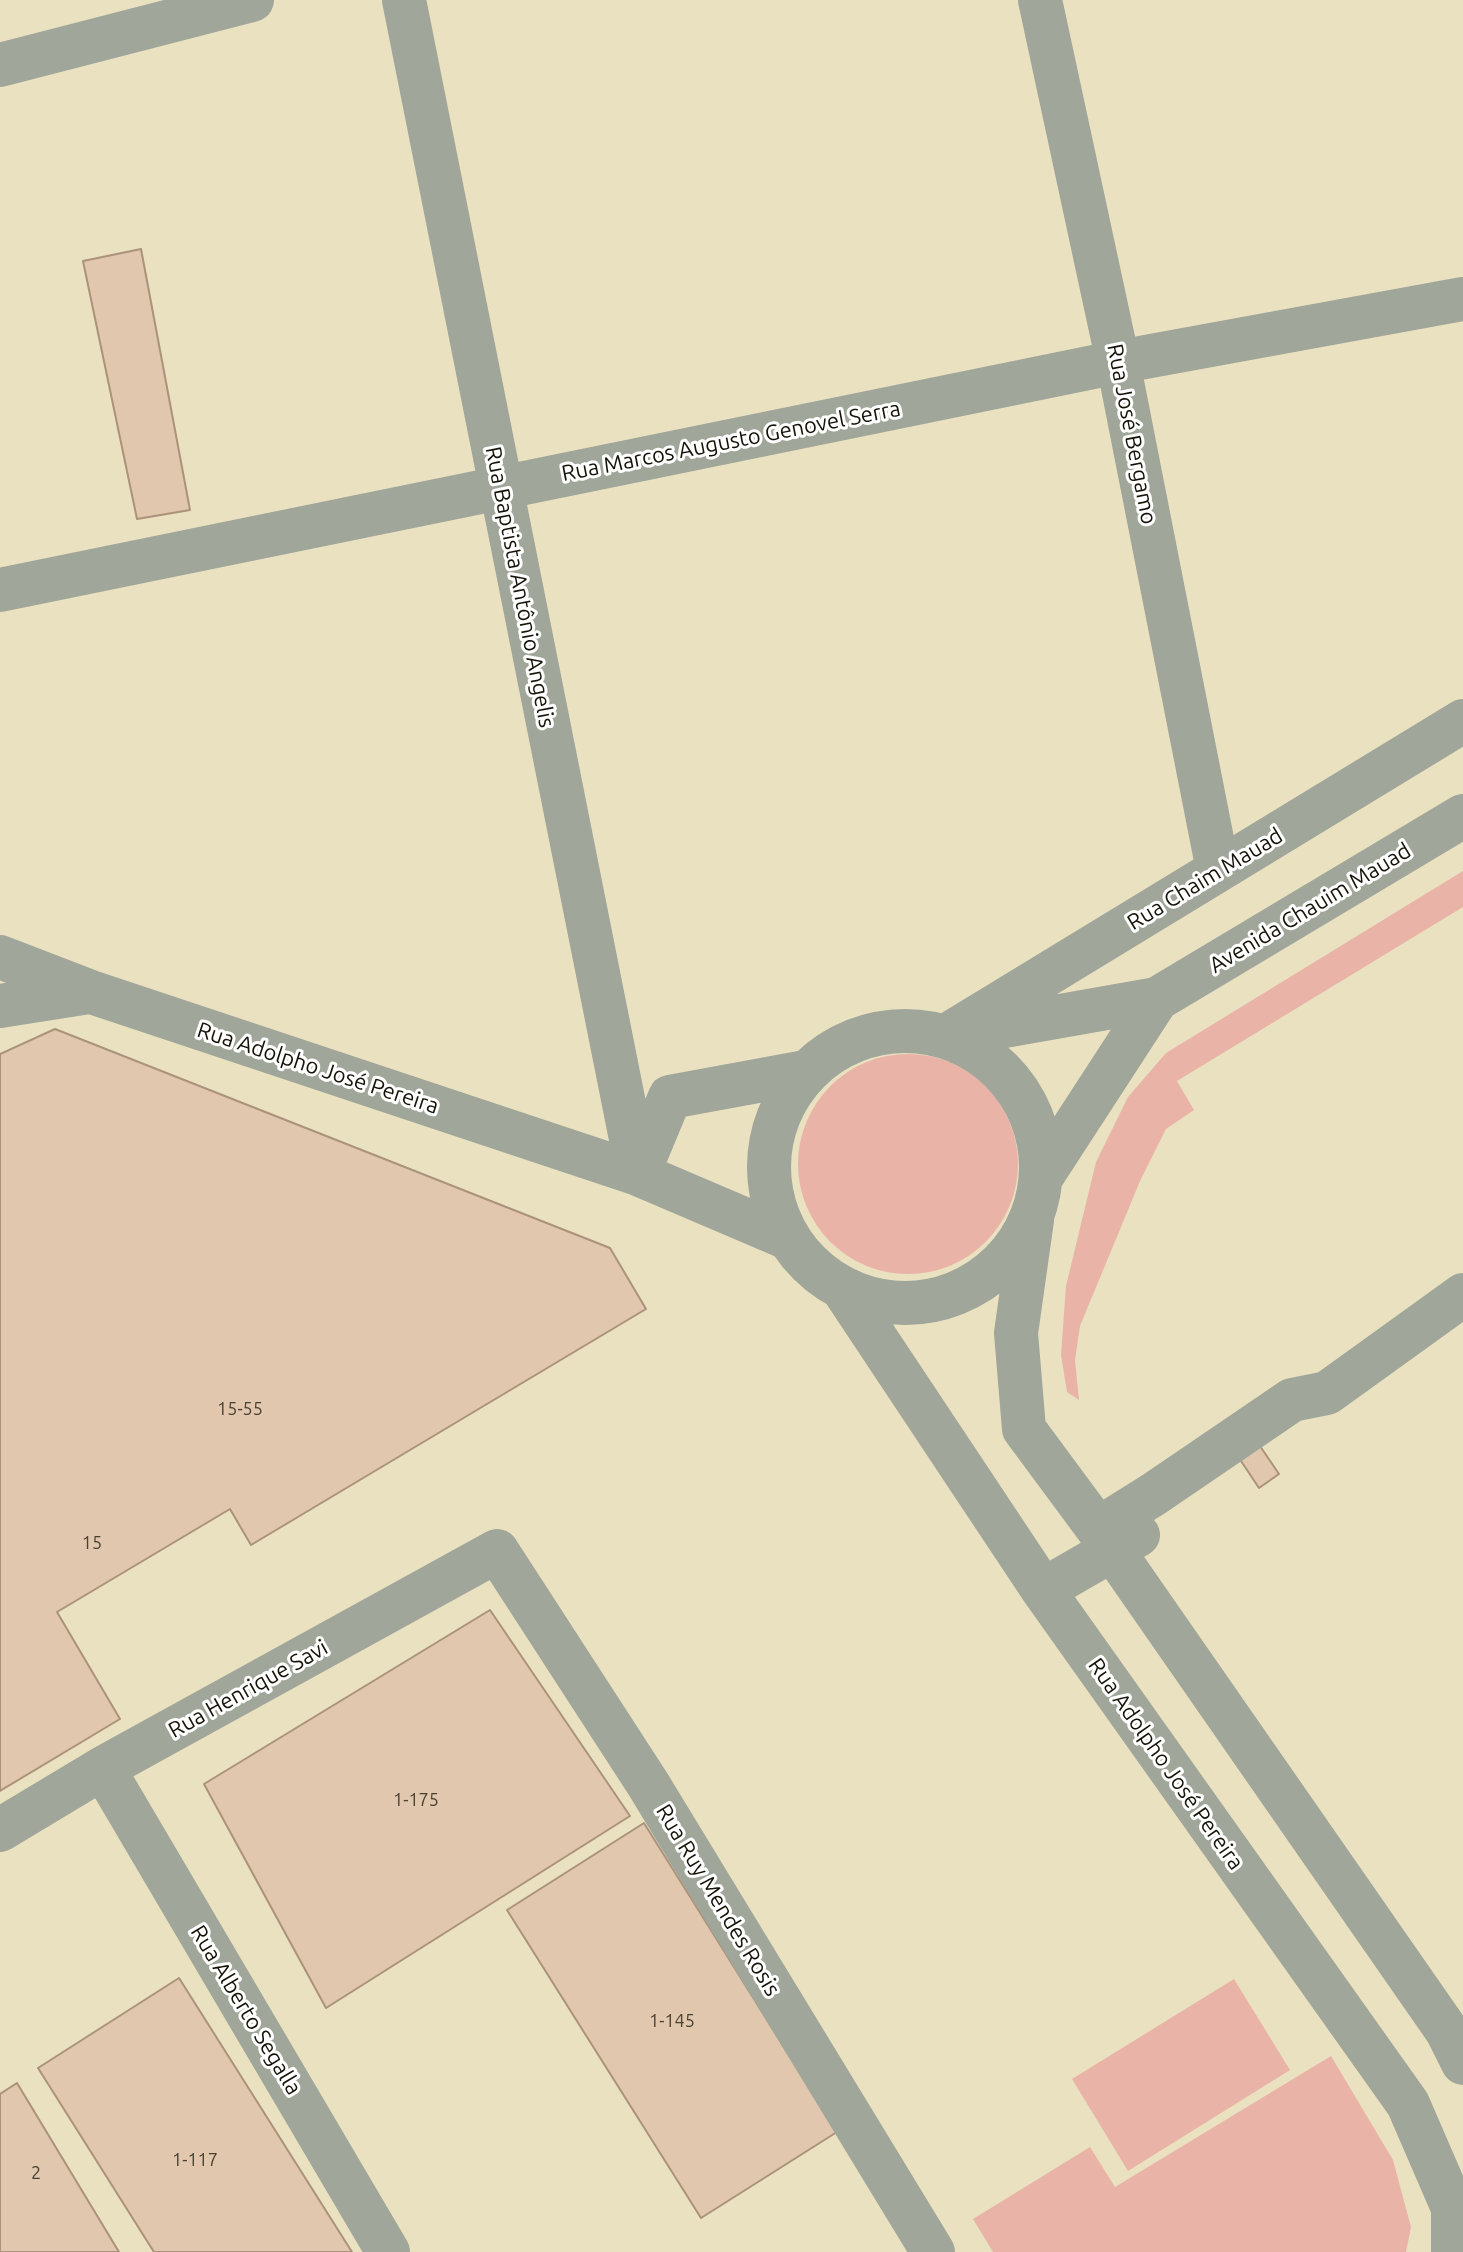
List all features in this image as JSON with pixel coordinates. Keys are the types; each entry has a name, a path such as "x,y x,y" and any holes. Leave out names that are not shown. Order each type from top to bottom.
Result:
{"street":[{"path":"0,65 252,0"},
{"name":"Rua Baptista Antônio Angelis","path":"404,0 638,1174"},
{"name":"Rua José Bergamo","path":"1040,0 1118,362 1218,870"},
{"name":"Rua Marcos Augusto Genovel Serra","path":"0,590 1118,362 1463,299"},
{"name":"Rua Chaim Mauad","path":"946,1036 1463,721"},
{"name":"Avenida Chauim Mauad","path":"946,1036 1157,999 1463,816"},
{"name":"Rua Adolpho José Pereira","path":"0,957 91,992 638,1174 788,1238"},
{"path":"0,1006 91,992"},
{"name":"Avenida Chauim Mauad","path":"1042,1176 1157,999"},
{"path":"1032,1220 1008,1258 997,1268 973,1287 931,1303 886,1303 843,1289 812,1267 788,1238 772,1196 769,1152 781,1109 806,1072 834,1049 868,1035 904,1029 946,1036 983,1053 1017,1086 1037,1129 1042,1176 1032,1220 1016,1333 1024,1429 1105,1539 1447,2031 1463,2063"},
{"path":"638,1174 670,1097 806,1072"},
{"name":"Rua Adolpho José Pereira","path":"843,1289 1043,1590 1408,2104 1453,2208 1453,2252"},
{"path":"1043,1590 1105,1539 1172,1516 1308,1426 1327,1393 1463,1295"},
{"name":"Rua Henrique Savi","path":"0,1830 103,1768 497,1551"},
{"name":"Rua Ruy Mendes Rosis","path":"497,1551 648,1784 933,2252"},
{"name":"Rua Alberto Segalla","path":"103,1768 388,2252"}],"shaded area":[{"path":"1463,871 1463,907 1177,1081 1194,1110 1166,1129 1140,1181 1080,1326 1075,1360 1079,1400 1067,1392 1061,1355 1066,1286 1096,1162 1128,1097 1166,1053"},
{"path":"908,1054 929,1056 950,1063 986,1086 1009,1122 1016,1143 1016,1185 1009,1206 986,1242 950,1265 929,1272 908,1274 887,1272 866,1265 830,1242 807,1206 800,1185 798,1164 800,1143 807,1122 830,1086 866,1063 887,1056"},
{"path":"1234,1979 1290,2070 1128,2171 1072,2079"},
{"path":"1331,2056 1393,2160 1411,2227 1406,2252 993,2252 973,2219 1090,2147 1115,2187"}],"building":[{"path":"141,249 190,510 137,519 83,261"},
{"path":"55,1029 610,1248 646,1309 251,1545 230,1509 57,1612 120,1719 0,1791 0,1054"},
{"path":"1241,1418 1279,1474 1259,1488 1221,1431"},
{"path":"490,1610 630,1816 326,2008 204,1784"},
{"path":"644,1823 837,2132 701,2218 507,1910"},
{"path":"179,1978 352,2252 154,2252 38,2068"},
{"path":"17,2083 119,2252 0,2252 0,2094"}]}
